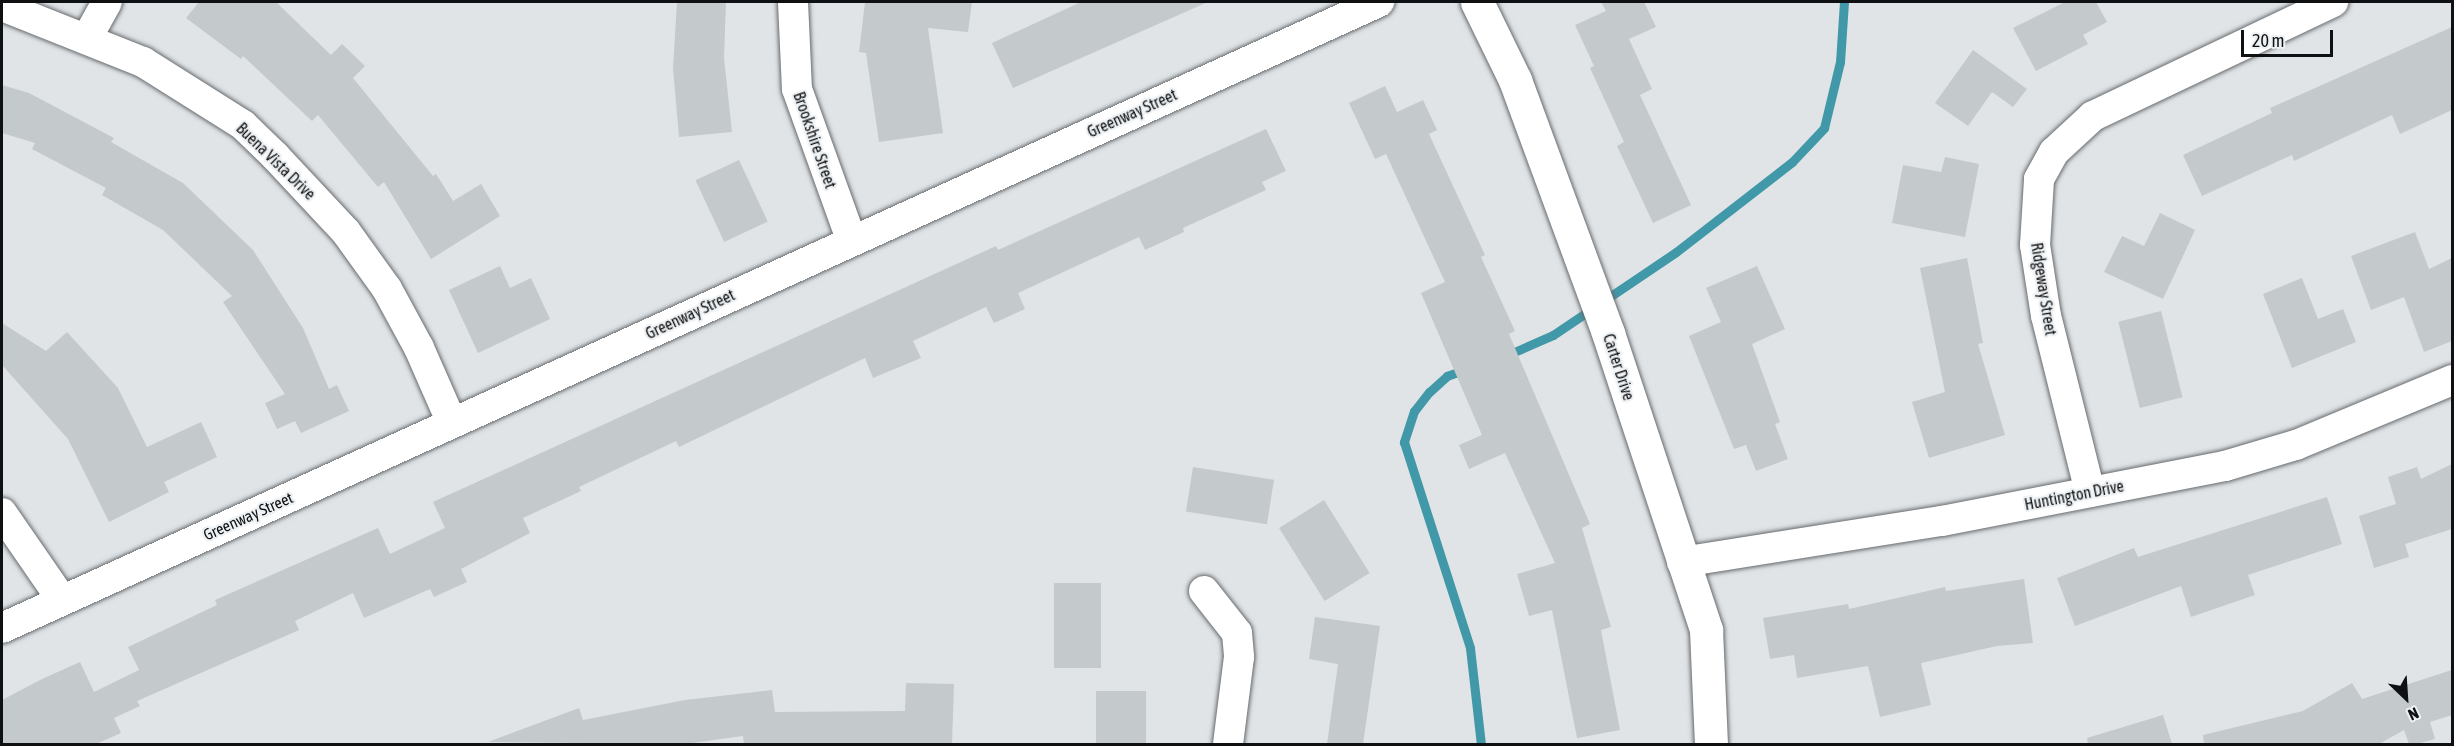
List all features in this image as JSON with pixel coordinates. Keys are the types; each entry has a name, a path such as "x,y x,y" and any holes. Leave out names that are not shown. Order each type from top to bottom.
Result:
{"street":[{"path":"87,38 107,2"},
{"name":"Brookshire Street","path":"794,2 797,89 851,239"},
{"name":"Greenway Street","path":"2,628 851,239 1379,2"},
{"name":"Carter Drive","path":"1477,2 1515,80 1590,290 1608,333 1706,630 1711,744"},
{"name":"Ridgeway Street","path":"2090,492 2046,316 2035,245 2039,179 2054,152 2093,116 2143,89 2333,2"},
{"name":"Buena Vista Drive","path":"2,6 143,62 243,125 346,232 387,289 419,348 452,423"},
{"name":"Huntington Drive","path":"1682,562 1942,521 2225,466 2296,445 2452,380"},
{"path":"2,513 62,600"},
{"path":"1204,591 1237,633 1239,657 1228,744"}],"building":[{"path":"199,2 276,2 331,55 342,44 365,66 353,78 433,176 436,174 453,201 481,184 500,216 431,259 384,182 378,187 318,115 312,121 243,56 241,59 186,18"},
{"path":"677,2 726,2 724,58 732,132 679,137 673,68"},
{"path":"865,2 972,2 968,32 928,28 943,133 879,142 866,53 859,52"},
{"path":"1081,2 1208,2 1013,88 992,43"},
{"path":"1601,2 1644,2 1656,27 1629,39 1652,89 1640,95 1691,205 1653,223 1617,146 1624,142 1590,68 1594,66 1575,25 1606,11"},
{"path":"2065,2 2096,2 2107,22 2083,35 2088,44 2036,71 2013,28"},
{"path":"2452,27 2452,110 2400,134 2392,115 2294,161 2292,155 2202,196 2183,155 2272,113 2270,108"},
{"path":"1973,50 2027,89 2013,107 1992,92 1968,126 1935,103"},
{"path":"2,85 29,93 114,138 111,142 183,183 253,250 303,328 329,389 337,385 349,411 301,433 295,421 277,429 265,403 285,394 223,302 232,296 163,230 102,195 106,188 32,149 35,143 2,133"},
{"path":"1385,86 1397,112 1423,100 1437,130 1429,134 1485,255 1481,257 1515,331 1509,334 1590,524 1582,528 1611,627 1601,630 1620,730 1577,738 1552,610 1529,616 1517,574 1555,563 1505,453 1469,469 1459,445 1482,435 1421,293 1445,282 1386,154 1375,159 1349,103"},
{"path":"1266,129 1286,171 1262,182 1266,190 1183,228 1184,232 1145,250 1139,237 1018,293 1025,309 994,323 986,307 913,341 921,358 873,378 865,358 679,447 676,441 579,487 581,491 523,518 530,533 461,569 467,582 434,597 430,589 364,618 353,593 295,621 299,630 137,701 140,706 114,718 121,733 96,744 2,744 2,700 42,679 80,662 94,692 139,670 128,647 217,605 215,600 378,528 390,554 445,528 433,502 996,246 998,250"},
{"path":"1945,157 1979,164 1965,237 1892,223 1903,165 1941,172"},
{"path":"739,160 768,222 724,242 695,180"},
{"path":"2160,213 2195,230 2163,299 2104,272 2122,236 2144,246"},
{"path":"2415,232 2429,269 2452,258 2452,341 2424,352 2404,297 2371,310 2351,256"},
{"path":"1967,258 1983,343 1978,344 2005,435 1929,458 1912,402 1945,392 1920,268"},
{"path":"500,266 510,288 531,278 550,319 478,353 449,290"},
{"path":"1757,266 1785,329 1752,344 1780,422 1775,424 1788,459 1756,471 1746,445 1734,449 1689,336 1721,322 1706,288"},
{"path":"2302,278 2318,319 2343,309 2356,342 2292,368 2263,294"},
{"path":"2161,311 2183,397 2140,408 2118,322"},
{"path":"2,323 46,351 67,332 118,388 147,447 201,422 217,457 164,482 169,492 109,522 68,439 2,365"},
{"path":"2452,464 2452,529 2405,544 2409,557 2374,568 2359,516 2396,504 2388,477 2417,467 2421,479"},
{"path":"1193,467 1274,480 1267,524 1186,511"},
{"path":"2327,497 2342,544 2248,575 2255,595 2191,617 2181,586 2075,626 2057,578 2134,548 2138,557"},
{"path":"1324,500 1370,573 1325,601 1279,528"},
{"path":"2024,579 2033,643 1997,646 1921,663 1931,705 1880,717 1868,666 1797,678 1794,655 1770,659 1763,618 1848,604 1849,609 1945,587 1946,591"},
{"path":"1054,583 1101,583 1101,668 1054,668"},
{"path":"1315,617 1380,626 1363,744 1327,744 1338,664 1309,659"},
{"path":"2452,670 2452,715 2430,722 2435,739 2409,744 2404,730 2379,744 2204,744 2203,735 2303,711 2352,683 2362,699"},
{"path":"906,683 954,684 952,744 744,744 743,736 685,744 488,742 579,708 583,720 685,700 772,690 775,712 905,711"},
{"path":"1096,691 1146,691 1146,744 1096,744"},
{"path":"2163,715 2172,744 2088,744 2087,738"}],"waterway":[{"path":"1505,356 1553,335 1676,252 1792,162 1824,128 1840,62 1844,2"},
{"path":"1467,369 1447,376 1429,392 1414,411 1404,442 1470,648 1481,744"}]}
